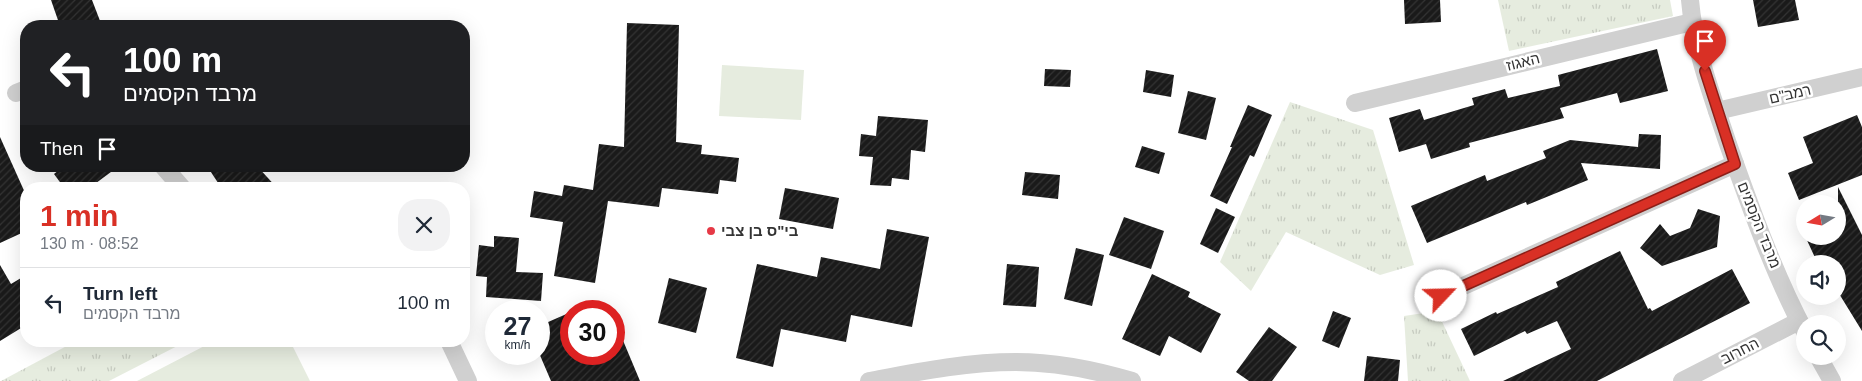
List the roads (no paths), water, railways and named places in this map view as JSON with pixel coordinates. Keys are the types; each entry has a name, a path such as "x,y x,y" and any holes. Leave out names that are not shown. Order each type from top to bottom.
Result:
{"street":[{"name":"מרבד הקסמים","path":"1690,0 1692,22 1717,111 1735,164 1767,247 1797,315"},
{"name":"האגוז","path":"1355,103 1692,22"},
{"name":"רמב\"ם","path":"1717,111 1862,77"},
{"path":"1441,296 1735,164"},
{"path":"168,172 177,182"},
{"name":"החרוב","path":"1682,381 1796,329"},
{"path":"452,347 468,381"},
{"path":"869,381 930,375 1017,362 1098,371 1132,381"},
{"path":"1823,365 1832,381"}],"place":[{"name":"בי\"ס בן צבי","path":"711,231"}]}
